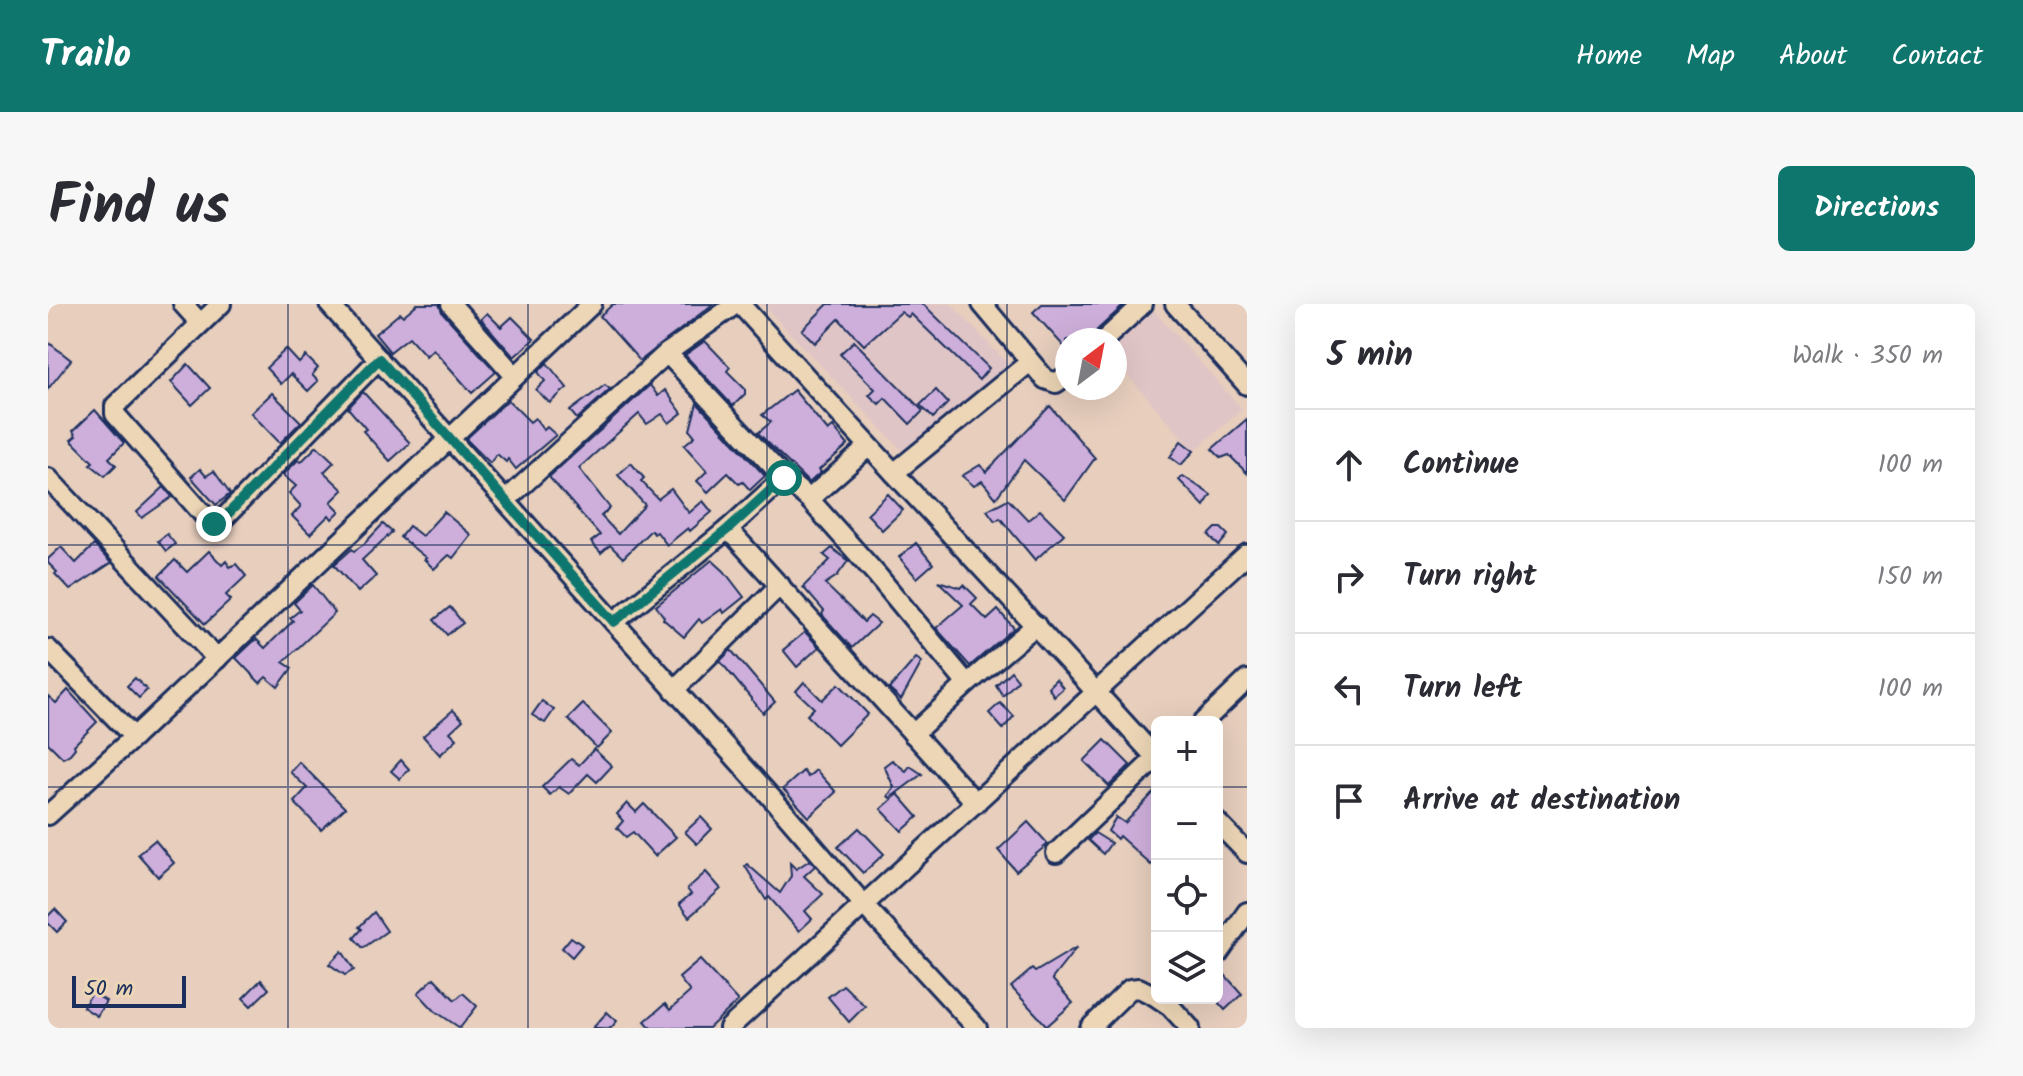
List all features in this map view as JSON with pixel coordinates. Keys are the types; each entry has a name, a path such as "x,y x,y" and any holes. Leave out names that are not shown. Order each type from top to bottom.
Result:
{"street":[{"path":"183,304 200,323"},
{"path":"221,304 118,401 115,414 214,524 219,523 379,359"},
{"path":"329,304 977,1028"},
{"path":"451,304 515,376"},
{"path":"48,815 592,304"},
{"path":"506,500 667,353 738,304 1151,752"},
{"path":"982,304 1030,362 1049,382 1055,383"},
{"path":"1117,328 1143,304"},
{"path":"1175,304 1247,385"},
{"path":"667,353 784,478 809,499 967,684"},
{"path":"894,473 1030,362"},
{"path":"809,499 868,447"},
{"path":"48,478 217,659"},
{"path":"614,622 728,529 784,478"},
{"path":"728,529 976,803"},
{"path":"729,1028 1247,554"},
{"path":"674,690 780,585"},
{"path":"913,734 1036,625"},
{"path":"48,649 134,737"},
{"path":"1209,716 1247,680"},
{"path":"1056,853 1151,763"},
{"path":"1223,828 1247,853"},
{"path":"1223,946 1247,912"},
{"path":"1090,1028 1130,989 1139,988 1151,993"},
{"path":"1169,1004 1190,1028"}],"shaded area":[{"path":"762,304 951,304 1018,374 919,468"},
{"path":"1148,304 1242,409 1194,451 1127,375 1126,328"}],"building":[{"path":"417,304 439,304 442,312 496,372 472,393 433,349 426,356 409,337 390,352 375,334 400,313 403,316"},
{"path":"613,304 713,304 640,361 600,316"},
{"path":"828,304 923,304 989,368 979,380 911,314 908,317 901,312 864,345 839,319 815,343 802,330"},
{"path":"1042,304 1125,304 1099,328 1055,328 1055,337 1033,312"},
{"path":"487,313 501,327 512,317 534,339 514,357 481,319"},
{"path":"705,341 730,367 727,371 745,389 745,394 733,406 685,355"},
{"path":"854,341 923,411 910,424 885,398 879,404 869,395 875,389 840,354"},
{"path":"48,342 71,360 48,389"},
{"path":"286,349 299,363 306,356 318,368 312,375 318,381 308,391 291,374 281,384 266,368"},
{"path":"547,363 567,388 550,403 536,390 545,381 538,372"},
{"path":"188,364 210,388 192,405 171,382"},
{"path":"605,385 610,389 577,419 570,411"},
{"path":"650,385 658,396 665,390 682,413 669,423 662,414 647,424 639,414 579,468 610,508 601,516 618,534 645,505 618,475 631,463 644,478 641,481 658,499 671,489 689,513 703,501 712,512 667,545 657,532 654,534 651,530 623,558 610,545 601,553 591,542 600,535 549,477"},
{"path":"794,390 828,431 833,427 848,445 809,483 758,433 771,422 762,415"},
{"path":"936,390 948,403 933,418 920,405"},
{"path":"363,392 410,443 390,461 363,431 366,429 348,408"},
{"path":"272,393 301,422 280,443 251,413"},
{"path":"508,400 530,422 535,418 544,430 547,427 556,435 516,469 508,459 506,462 497,454 490,463 466,439"},
{"path":"697,403 765,476 750,490 728,473 708,492 697,481 707,471 684,445 695,436 690,430"},
{"path":"1050,406 1095,458 1065,500 1024,460 996,498 982,481 974,486 962,476 980,465 986,472"},
{"path":"95,410 124,443 109,458 116,465 105,476 90,464 93,462 71,440 76,436 73,431"},
{"path":"1247,419 1247,473 1229,455 1221,458 1212,449"},
{"path":"1181,441 1194,451 1181,465 1170,457"},
{"path":"317,446 334,462 324,472 343,490 331,502 340,511 332,519 329,515 310,534 292,516 301,506 289,493 296,486 283,475"},
{"path":"200,469 206,476 214,471 230,494 216,505 191,477"},
{"path":"1183,476 1211,495 1204,506 1179,480"},
{"path":"164,487 172,497 142,518 137,512"},
{"path":"888,494 903,510 882,530 867,514"},
{"path":"1008,499 1028,520 1040,510 1064,534 1035,560 1000,518 995,521 987,510"},
{"path":"444,512 471,535 453,558 449,555 434,569 426,558 400,537 409,526 422,536"},
{"path":"383,524 392,532 362,560 376,576 358,592 334,565 352,549 354,551 364,544"},
{"path":"1216,528 1221,528 1228,535 1219,546 1209,535"},
{"path":"167,534 175,544 166,551 158,541"},
{"path":"916,543 933,564 917,578 899,557"},
{"path":"94,545 111,563 70,590 55,574 57,572 48,559 61,547 76,563"},
{"path":"832,548 848,561 837,576 825,584 864,622 870,616 879,623 852,648 824,617 824,611 803,587 830,560 824,555"},
{"path":"209,551 222,565 226,561 230,567 236,564 246,576 226,595 231,600 205,624 159,576 175,560 187,572"},
{"path":"712,560 744,597 724,613 722,609 702,623 699,619 684,637 663,619 656,606"},
{"path":"938,581 961,588 964,585 977,598 971,604 987,620 998,610 1014,628 970,666 936,628 963,605"},
{"path":"313,585 335,613 283,662 292,668 278,687 266,677 260,683 236,658 256,639 265,648 293,621 290,618 300,610 294,603"},
{"path":"450,607 463,623 447,635 434,620"},
{"path":"805,632 819,647 797,667 783,650"},
{"path":"731,650 775,702 763,713 720,661"},
{"path":"916,658 922,662 901,700 889,689"},
{"path":"1011,671 1018,680 1003,696 996,685"},
{"path":"135,678 147,690 139,698 127,686"},
{"path":"1056,679 1063,688 1054,696 1048,687"},
{"path":"804,682 822,700 839,684 868,714 837,745 807,715 814,708 796,691"},
{"path":"68,690 97,722 63,758 48,743 48,696 56,703"},
{"path":"542,701 554,710 545,723 532,715"},
{"path":"1000,703 1014,716 1003,729 989,713"},
{"path":"583,704 612,733 597,748 568,719"},
{"path":"453,710 463,720 450,732 457,739 440,755 423,736"},
{"path":"1105,740 1130,765 1109,786 1084,761"},
{"path":"594,749 612,766 597,782 588,774 569,794 559,787 550,795 542,787 571,759 579,765"},
{"path":"401,760 409,769 400,779 391,771"},
{"path":"892,760 906,771 910,766 922,774 890,798 888,796 894,787 884,766"},
{"path":"299,762 345,808 321,830 294,802 307,788 290,772"},
{"path":"816,770 836,792 809,817 783,789 803,771 808,777"},
{"path":"898,794 918,817 902,831 881,809"},
{"path":"1151,795 1151,865 1119,836 1117,839 1108,831 1116,817 1125,823"},
{"path":"627,803 636,812 644,804 676,837 655,856 633,832 626,837 617,828 623,821 617,814"},
{"path":"701,817 712,829 697,844 685,832"},
{"path":"1028,822 1048,844 1016,871 998,850"},
{"path":"859,828 884,854 863,873 838,847"},
{"path":"1095,833 1111,843 1103,854 1088,840"},
{"path":"155,840 174,863 158,877 138,854"},
{"path":"810,860 815,866 804,876 823,894 805,911 812,919 799,931 769,897 766,900 745,866 747,864 780,893 791,876 790,863 796,869"},
{"path":"706,872 721,889 689,917 679,904 691,894 687,889"},
{"path":"55,909 67,922 57,932 48,923 48,916"},
{"path":"374,912 387,931 363,948 354,938 362,929 359,927"},
{"path":"571,937 582,945 572,957 562,948"},
{"path":"1077,947 1052,979 1073,1003 1047,1026 1011,987 1032,969 1035,972"},
{"path":"342,951 354,970 345,975 329,964"},
{"path":"700,960 738,1001 709,1028 651,1028 645,1021 665,1004 670,1010 690,992 679,978"},
{"path":"1225,975 1242,994 1225,1010 1220,1004 1223,1004"},
{"path":"434,978 455,1000 463,993 477,1006 460,1028 435,1011 418,993"},
{"path":"261,980 269,989 251,1006 243,998"},
{"path":"843,985 865,1006 849,1022 828,997"},
{"path":"92,993 106,1001 97,1016 83,1007"},
{"path":"607,1012 617,1021 611,1028 593,1028"}],"route":[{"path":"214,524 219,523 379,359 614,622 728,529 784,478"}]}
